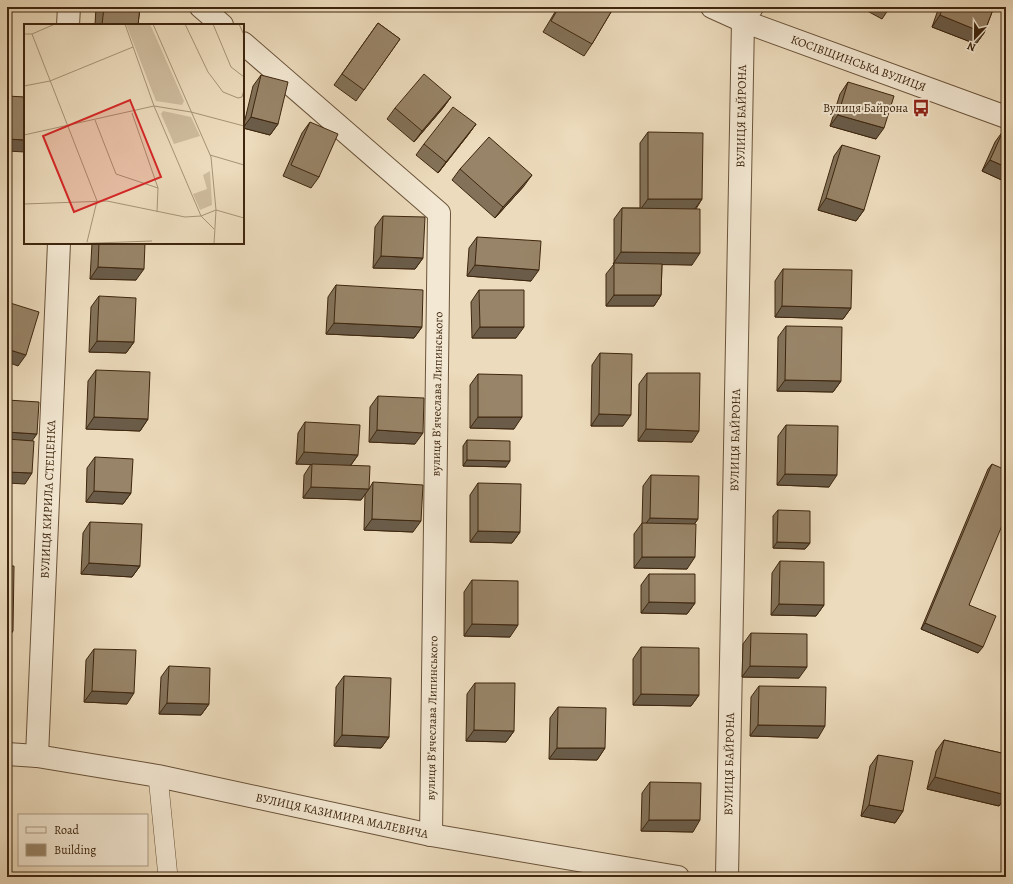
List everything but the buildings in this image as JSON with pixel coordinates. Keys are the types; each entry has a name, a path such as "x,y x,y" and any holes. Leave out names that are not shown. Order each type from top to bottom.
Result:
{"street":[{"path":"68,24 69,7"},
{"path":"201,7 221,24"},
{"name":"КОСІВЩИНСЬКА ВУЛИЦЯ","path":"712,7 747,14 1006,117"},
{"name":"ВУЛИЦЯ БАЙРОНА","path":"727,877 747,14"},
{"name":"вулиця Вʼячеслава Липинського","path":"244,45 439,213 431,835"},
{"name":"ВУЛИЦЯ КИРИЛА СТЕЦЕНКА","path":"37,756 59,244"},
{"name":"ВУЛИЦЯ КАЗИМИРА МАЛЕВИЧА","path":"7,754 37,756 158,776 431,835 678,877"}],"lane":[{"path":"158,776 168,877"}],"place":[{"name":"Вулиця Байрона","path":"921,108"}]}
